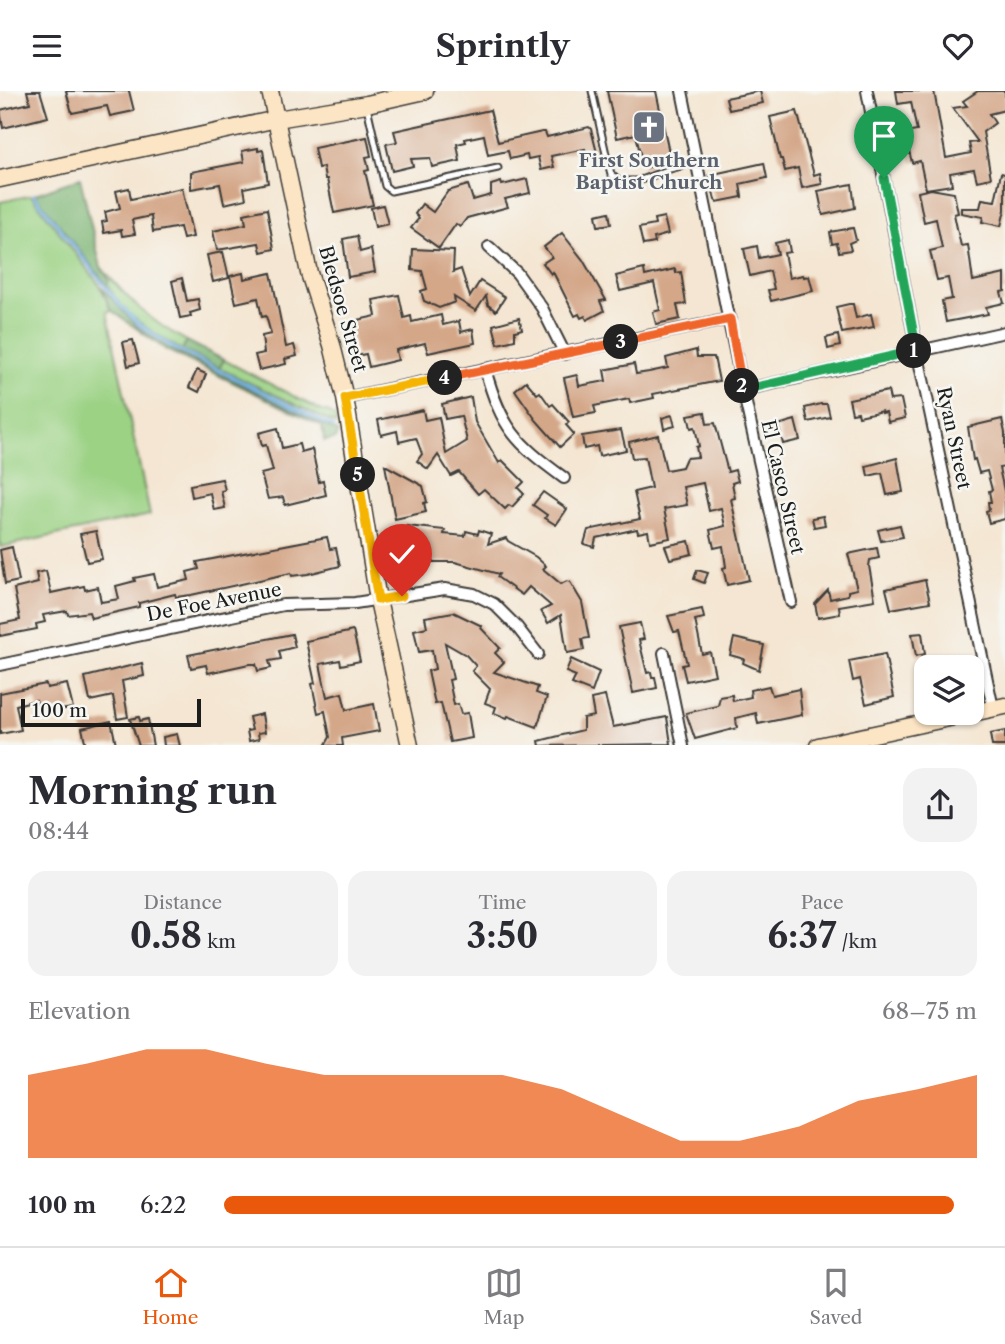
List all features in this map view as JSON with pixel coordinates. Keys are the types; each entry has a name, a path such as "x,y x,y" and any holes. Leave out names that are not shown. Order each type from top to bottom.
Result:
{"street":[{"name":"Bledsoe Street","path":"270,91 309,273 332,345 345,398 378,600 410,745"},
{"path":"0,179 277,119 425,91"},
{"name":"El Casco Street","path":"682,91 743,390 791,602"},
{"name":"Ryan Street","path":"867,91 917,351 999,707"},
{"path":"489,247 523,281 542,308 565,354"},
{"path":"345,398 730,319"},
{"path":"743,390 1005,332"},
{"path":"485,369 495,405 514,438 564,478"},
{"name":"De Foe Avenue","path":"0,665 283,604 355,603 445,589 474,594 494,604 538,654"},
{"path":"664,653 683,745"},
{"path":"818,745 999,707"}],"lane":[{"path":"592,91 614,179 629,183 697,162"},
{"path":"367,104 385,186 391,191 498,168"}],"green space":[{"path":"80,178 101,267 109,281 107,285 35,194"},
{"path":"31,195 101,287 111,310 107,312 150,515 0,547 0,202"},
{"path":"101,267 140,309 187,341 182,350 151,331 123,307 108,286"},
{"path":"101,287 138,327 170,349 338,432 335,439 324,441 322,426 166,350 111,310"},
{"path":"187,341 224,360 219,368 182,350"},
{"path":"224,360 328,412 335,417 337,425 219,368"}],"building":[{"path":"27,91 40,91 48,117 3,128 0,110 30,103"},
{"path":"66,91 129,91 134,111 110,116 107,106 72,113"},
{"name":"First Southern Baptist Church","path":"607,91 656,91 671,162 643,168 636,134 617,138"},
{"path":"760,91 763,103 729,110 726,98"},
{"path":"896,91 934,91 946,158 971,153 969,143 978,142 953,108 967,106 963,101 978,91 1005,91 1005,110 989,114 995,123 983,132 991,178 977,181 974,169 950,173 952,185 926,189 920,161 912,163 905,133 917,131 911,102 898,104"},
{"path":"490,110 498,142 542,132 545,132 547,137 589,127 597,153 587,155 585,149 551,156 554,167 541,170 538,157 528,159 527,155 510,159 508,151 488,155 484,135 465,139 466,142 457,144 460,161 432,167 430,158 411,159 413,166 392,171 386,144 397,142 394,131"},
{"path":"797,111 814,175 820,173 822,184 802,188 798,168 785,171 770,117"},
{"path":"367,137 371,156 366,157 369,170 365,171 373,205 334,213 327,179 323,167 318,168 314,148"},
{"path":"258,148 258,151 263,150 268,183 244,188 246,199 224,204 220,184 191,189 191,172 244,162 242,151"},
{"path":"764,163 767,178 740,184 742,197 717,202 715,200 709,175"},
{"path":"1001,173 1005,174 1005,210 1001,226 982,222 983,217 961,213 961,208 980,208 982,199 995,201"},
{"path":"527,179 530,193 505,199 508,207 467,218 460,227 456,224 439,248 411,228 419,218 415,214 422,204 433,212 448,191 468,185 473,200 491,195 491,185"},
{"path":"852,184 855,208 823,215 818,191"},
{"path":"129,188 131,199 182,188 193,237 183,239 180,227 153,232 151,216 132,220 135,234 122,236 121,230 104,233 102,222 107,221 105,212 120,208 116,191"},
{"path":"931,189 954,193 958,233 961,246 968,245 973,281 1005,274 1005,291 1001,292 1004,303 986,307 988,314 946,322 942,301 952,299 948,278 937,280 930,251 942,248 936,219 924,222 918,192"},
{"path":"383,205 388,224 375,227 371,208"},
{"path":"267,209 274,249 261,252 259,243 217,250 213,231 246,224 244,214"},
{"path":"609,212 611,224 598,226 596,215"},
{"path":"664,217 668,234 654,238 655,243 643,245 639,228 655,225 654,219"},
{"path":"853,228 856,240 849,243 851,250 839,252 837,243 832,244 830,232"},
{"path":"562,233 583,260 606,300 600,301 604,311 587,320 579,314 575,316 553,272 551,274 543,263 552,257 544,247"},
{"path":"357,236 360,252 371,249 375,272 348,277 343,239"},
{"path":"788,240 790,252 784,253 789,278 809,276 813,291 771,301 768,290 774,289 770,271 750,276 744,249 757,246 759,258 778,254 775,243"},
{"path":"413,249 454,251 453,272 461,269 470,297 480,281 505,297 496,311 488,305 486,296 476,311 454,297 455,302 439,308 424,301 421,291 427,289 422,271 412,270"},
{"path":"223,252 229,278 213,282 207,255"},
{"path":"644,269 645,276 675,269 676,273 681,272 686,304 677,305 680,319 656,324 653,312 660,310 654,283 620,291 616,276"},
{"path":"243,273 244,279 271,273 286,347 294,345 297,356 285,359 286,364 259,370 255,355 264,353 262,336 271,334 266,316 262,317 258,298 236,303 230,276"},
{"path":"182,278 187,301 198,299 200,310 190,313 191,316 180,318 172,281"},
{"path":"399,295 404,318 411,316 412,322 441,315 443,325 459,321 461,332 473,329 475,343 428,353 425,343 396,350 398,360 369,367 366,354 356,356 349,322 376,316 373,300"},
{"path":"853,304 856,318 871,314 874,327 842,333 836,307"},
{"path":"519,318 522,329 515,331 515,340 498,344 493,325"},
{"path":"838,335 840,346 828,349 826,338"},
{"path":"133,340 139,363 128,366 123,342"},
{"path":"696,350 697,357 714,357 719,381 653,394 654,398 630,403 629,399 594,406 596,413 573,417 564,378 577,375 579,386 606,381 604,370 634,364 636,374 668,368 666,358"},
{"path":"197,370 206,374 199,392 189,387"},
{"path":"526,381 569,422 566,425 574,434 560,447 536,420 515,390"},
{"path":"888,391 890,400 901,399 905,418 888,422 886,412 882,411 859,416 858,412 852,413 849,399"},
{"path":"471,397 475,422 499,463 502,460 524,482 518,488 524,494 512,507 509,505 505,509 484,489 478,494 459,472 451,476 438,455 428,469 417,461 422,454 416,438 399,442 397,431 381,435 378,420 423,410 425,420 439,417 446,454 467,441 461,416 445,419 442,404"},
{"path":"827,404 830,417 808,422 805,408"},
{"path":"705,412 707,424 715,423 728,472 735,470 738,481 732,483 735,498 731,499 749,580 727,585 723,568 726,567 723,546 714,548 710,530 725,526 721,508 709,511 703,483 683,487 687,505 664,509 670,538 650,542 648,531 638,533 637,529 596,538 594,547 584,544 588,530 640,519 634,492 651,488 645,457 632,458 629,442 658,435 666,470 682,467 686,458 698,457 695,427 691,428 688,415"},
{"path":"672,415 675,426 664,429 662,418"},
{"path":"1002,419 1005,433 1005,467 999,468 1005,495 1005,519 989,523 986,511 989,510 988,502 991,502 989,491 992,490 987,471 979,473 975,459 973,460 968,427"},
{"path":"795,420 800,440 783,444 778,425"},
{"path":"278,428 282,448 299,444 301,452 312,449 319,482 323,481 326,495 285,505 283,497 268,499 261,474 273,471 266,445 262,446 259,433"},
{"path":"621,430 626,450 599,456 597,446 584,449 582,436"},
{"path":"897,458 903,492 887,495 882,473 868,476 866,466"},
{"path":"385,465 423,486 427,502 424,503 426,512 395,519"},
{"path":"222,479 225,490 221,491 225,508 214,510 210,493 192,497 190,485"},
{"path":"543,492 567,509 556,525 533,505"},
{"path":"823,516 825,525 814,527 812,518"},
{"path":"900,525 903,537 881,541 878,530"},
{"path":"407,526 445,530 444,534 465,536 466,531 478,534 479,530 491,534 488,544 506,538 536,557 546,566 543,569 561,584 570,582 582,602 589,638 582,639 584,650 567,653 561,615 548,623 541,611 551,606 529,587 522,595 497,577 499,574 455,562 427,562 427,565 414,568 412,558 399,560 395,537 409,535"},
{"path":"96,531 102,559 87,562 80,534"},
{"path":"327,537 330,549 336,548 340,566 308,574 292,576 291,573 191,595 176,597 175,594 139,603 139,607 91,618 89,612 68,615 67,611 43,615 45,622 36,624 37,629 0,636 0,624 20,620 14,589 38,583 36,573 46,571 51,593 84,586 85,590 98,587 101,602 119,599 116,586 135,581 134,578 154,574 157,587 189,580 187,572 199,569 197,562"},
{"path":"689,541 692,554 670,559 665,546"},
{"path":"12,547 19,581 5,584 0,550"},
{"path":"877,548 879,558 870,560 869,566 875,600 839,606 840,614 818,618 815,604 828,590 830,599 848,595 848,591 857,589 848,554"},
{"path":"697,570 708,573 704,583 694,579"},
{"path":"925,580 930,602 891,609 886,589"},
{"path":"702,609 704,618 695,620 702,654 710,652 715,675 686,681 682,665 687,664 679,631 674,632 668,616"},
{"path":"453,612 482,626 500,648 495,653 504,662 494,672 538,687 536,693 547,697 537,727 494,713 496,707 485,703 490,689 472,671 476,666 466,655 445,643 453,679 449,680 454,705 458,704 461,714 468,713 472,738 450,742 441,703 435,704 428,671 435,669 432,650 419,652 414,630 427,627 425,617"},
{"path":"640,623 644,639 639,640 647,673 651,672 652,677 655,677 657,688 633,693 619,627"},
{"path":"353,631 360,661 341,665 340,660 320,664 327,697 342,693 346,710 374,704 379,731 342,738 343,745 326,745 330,737 325,711 318,713 306,641"},
{"path":"922,633 925,654 916,655 912,634"},
{"path":"292,634 295,647 279,651 281,659 269,661 271,668 258,671 256,664 249,664 208,673 206,665 191,668 188,655"},
{"path":"734,638 764,645 759,670 743,663 744,659 730,655"},
{"path":"885,654 894,697 866,704 860,679 853,681 849,661"},
{"path":"571,659 599,672 592,692 572,684 576,676 566,672"},
{"path":"142,663 144,676 122,681 128,717 117,719 113,696 90,701 85,677"},
{"path":"46,684 47,688 67,684 73,708 39,713 36,700 16,705 21,730 0,734 0,693"},
{"path":"769,686 772,695 799,689 802,715 758,724 756,713 736,718 737,728 695,739 686,713 718,706 720,697 732,695 733,701 751,697 750,690"},
{"path":"605,696 613,727 667,717 671,744 540,745 539,741 583,730 583,718 594,716 591,699"},
{"path":"262,714 265,732 258,733 259,739 249,741 247,731 252,730 249,717"},
{"path":"130,719 148,719 153,745 139,745"},
{"path":"111,721 116,744 86,745 82,728"},
{"path":"1005,731 1005,745 992,745 990,734"},
{"path":"177,734 180,745 164,745 163,737"}],"waterway":[{"path":"34,195 119,304 140,325 174,348 333,427"}],"place":[{"name":"First Southern Baptist Church","path":"649,127"}],"route":[{"path":"402,596 378,600 345,398 730,319 743,390 917,351 884,178"}]}
